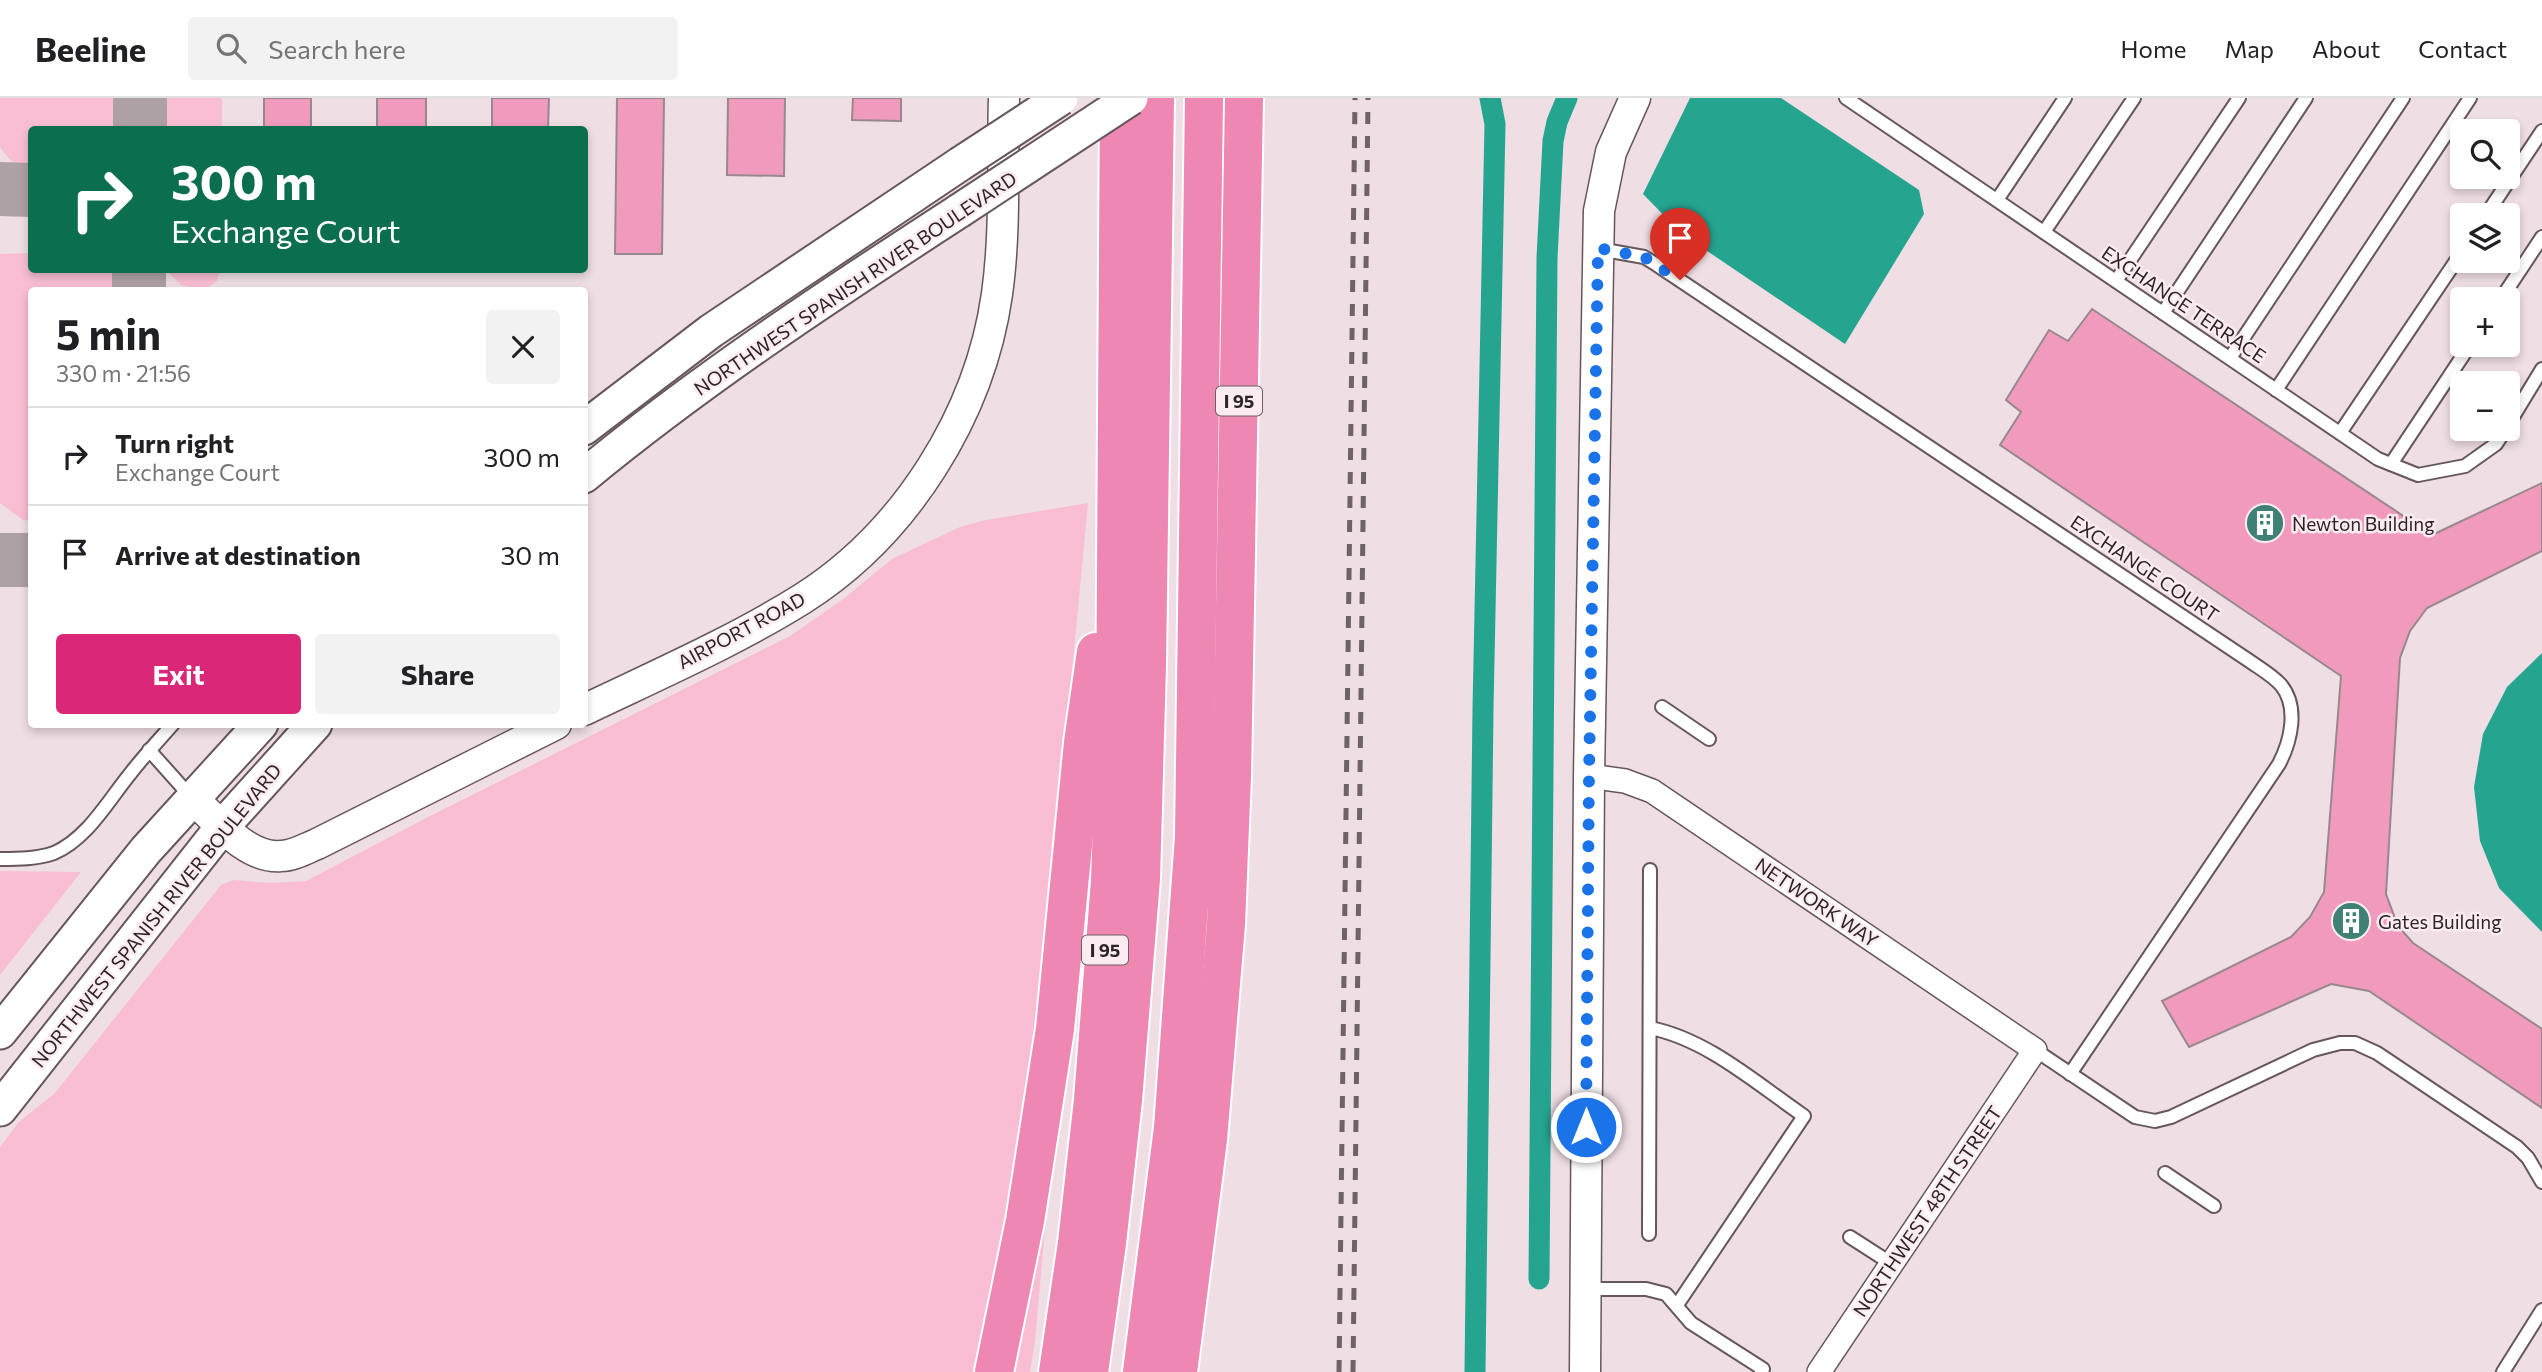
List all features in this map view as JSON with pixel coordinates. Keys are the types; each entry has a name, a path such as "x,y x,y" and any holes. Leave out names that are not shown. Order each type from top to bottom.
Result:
{"highway":[{"name":"I 95","path":"1058,1372 1092,1112 1110,881 1115,737 1119,98"},
{"path":"1089,1372 1123,1100 1141,879 1147,677 1155,98"},
{"path":"1142,1372 1173,1128 1194,837 1204,98"},
{"name":"I 95","path":"1178,1372 1208,1139 1226,924 1232,776 1244,98"},
{"path":"994,1372 1022,1233 1055,1029 1083,743 1116,525"}],"main road":[{"name":"NORTHWEST SPANISH RIVER BOULEVARD","path":"588,425 711,331 1061,98"},
{"name":"NORTHWEST SPANISH RIVER BOULEVARD","path":"588,473 767,338 1130,98"},
{"name":"NORTHWEST SPANISH RIVER BOULEVARD","path":"0,1032 108,897 192,798 257,728"},
{"name":"NORTHWEST SPANISH RIVER BOULEVARD","path":"0,1109 223,827 311,728"}],"street":[{"name":"AIRPORT ROAD","path":"588,708 749,630 804,597 852,561 884,529 913,493 957,423 987,342 997,295 1001,251 1004,98"},
{"path":"1585,1372 1589,776 1599,211 1618,132 1635,98"},
{"path":"192,798 223,827 262,854 278,857 294,854 548,728"},
{"name":"NETWORK WAY","path":"1589,776 1625,781 1653,791 2035,1050"},
{"name":"NORTHWEST 48TH STREET","path":"1819,1372 2035,1050"}],"lane":[{"name":"EXCHANGE TERRACE","path":"1846,98 2378,459 2418,475 2465,466 2498,441"},
{"path":"1997,200 2065,98"},
{"path":"2044,232 2134,98"},
{"path":"2116,281 2239,98"},
{"path":"2163,313 2306,98"},
{"path":"2230,358 2403,98"},
{"path":"2276,390 2470,98"},
{"path":"2494,203 2542,131"},
{"path":"2509,287 2542,237"},
{"name":"EXCHANGE COURT","path":"1598,248 1644,257 1657,265 2251,662 2285,691 2291,705 2291,723 2280,764 2070,1073"},
{"path":"2340,433 2450,269"},
{"path":"2391,464 2462,357"},
{"name":"EXCHANGE TERRACE","path":"2520,405 2542,369"},
{"path":"1662,708 1709,739"},
{"path":"0,859 47,855 67,846 89,826 169,728"},
{"path":"149,751 192,798"},
{"path":"1649,1234 1650,870"},
{"path":"1650,1028 1676,1034 1697,1043 1804,1116 1677,1306"},
{"path":"2035,1050 2135,1117 2146,1121 2163,1120 2302,1054 2330,1045 2355,1043 2377,1053 2517,1147 2528,1158 2542,1182"},
{"path":"2165,1173 2214,1206"},
{"path":"1850,1237 1892,1264"},
{"path":"1584,1289 1657,1291 1666,1294 1691,1322 1763,1369 1761,1372"},
{"path":"2503,1372 2542,1310"}],"shaded area":[{"path":"0,98 124,98 124,126 28,126 28,169 13,162 0,147"},
{"path":"161,98 222,98 222,126 161,126"},
{"path":"1690,98 1781,98 1919,190 1924,214 1845,344 1682,234 1643,194"},
{"path":"28,253 28,273 122,273 122,287 28,287 28,521 23,520 0,503 0,254"},
{"path":"169,273 219,273 217,281 208,287 181,285"},
{"path":"1088,503 1028,1137 978,1372 0,1372 0,1147 19,1122 55,1093 221,885 233,880 271,883 306,881 790,636 842,600 892,559 960,527"},
{"path":"2542,653 2542,932 2499,888 2480,841 2474,787 2483,734 2507,687"},
{"path":"0,871 81,872 0,975"},
{"path":"1052,1149 1030,1372 995,1372"}],"building":[{"path":"264,98 311,98 311,126 264,126"},
{"path":"377,98 426,98 426,126 377,126"},
{"path":"492,98 549,98 548,126 492,126"},
{"path":"617,98 664,98 662,254 615,254"},
{"path":"728,98 785,98 784,176 727,175"},
{"path":"853,98 901,98 901,121 852,120"},
{"name":"Newton Building","path":"2092,309 2432,535 2542,483 2542,551 2427,608 2410,631 2400,658 2386,894 2398,926 2413,943 2542,1029 2542,1108 2369,991 2331,984 2189,1047 2162,1001 2291,937 2310,917 2324,892 2341,676 2000,445 2021,412 2006,400 2049,330 2068,341"}],"waterway":[{"path":"1475,1372 1483,709 1495,124 1490,98"},
{"path":"1539,1279 1547,258 1553,141 1567,98"}],"taxiway":[{"path":"140,98 140,126"},
{"path":"0,189 28,190"},
{"path":"139,273 139,287"},
{"path":"0,560 28,560"}],"railway":[{"path":"1339,1372 1355,98"},
{"path":"1353,1372 1368,98"}],"place":[{"name":"Newton Building","path":"2265,523"},
{"name":"Gates Building","path":"2351,921"}],"route":[{"path":"1586,1127 1598,248 1644,257 1680,280"}]}
